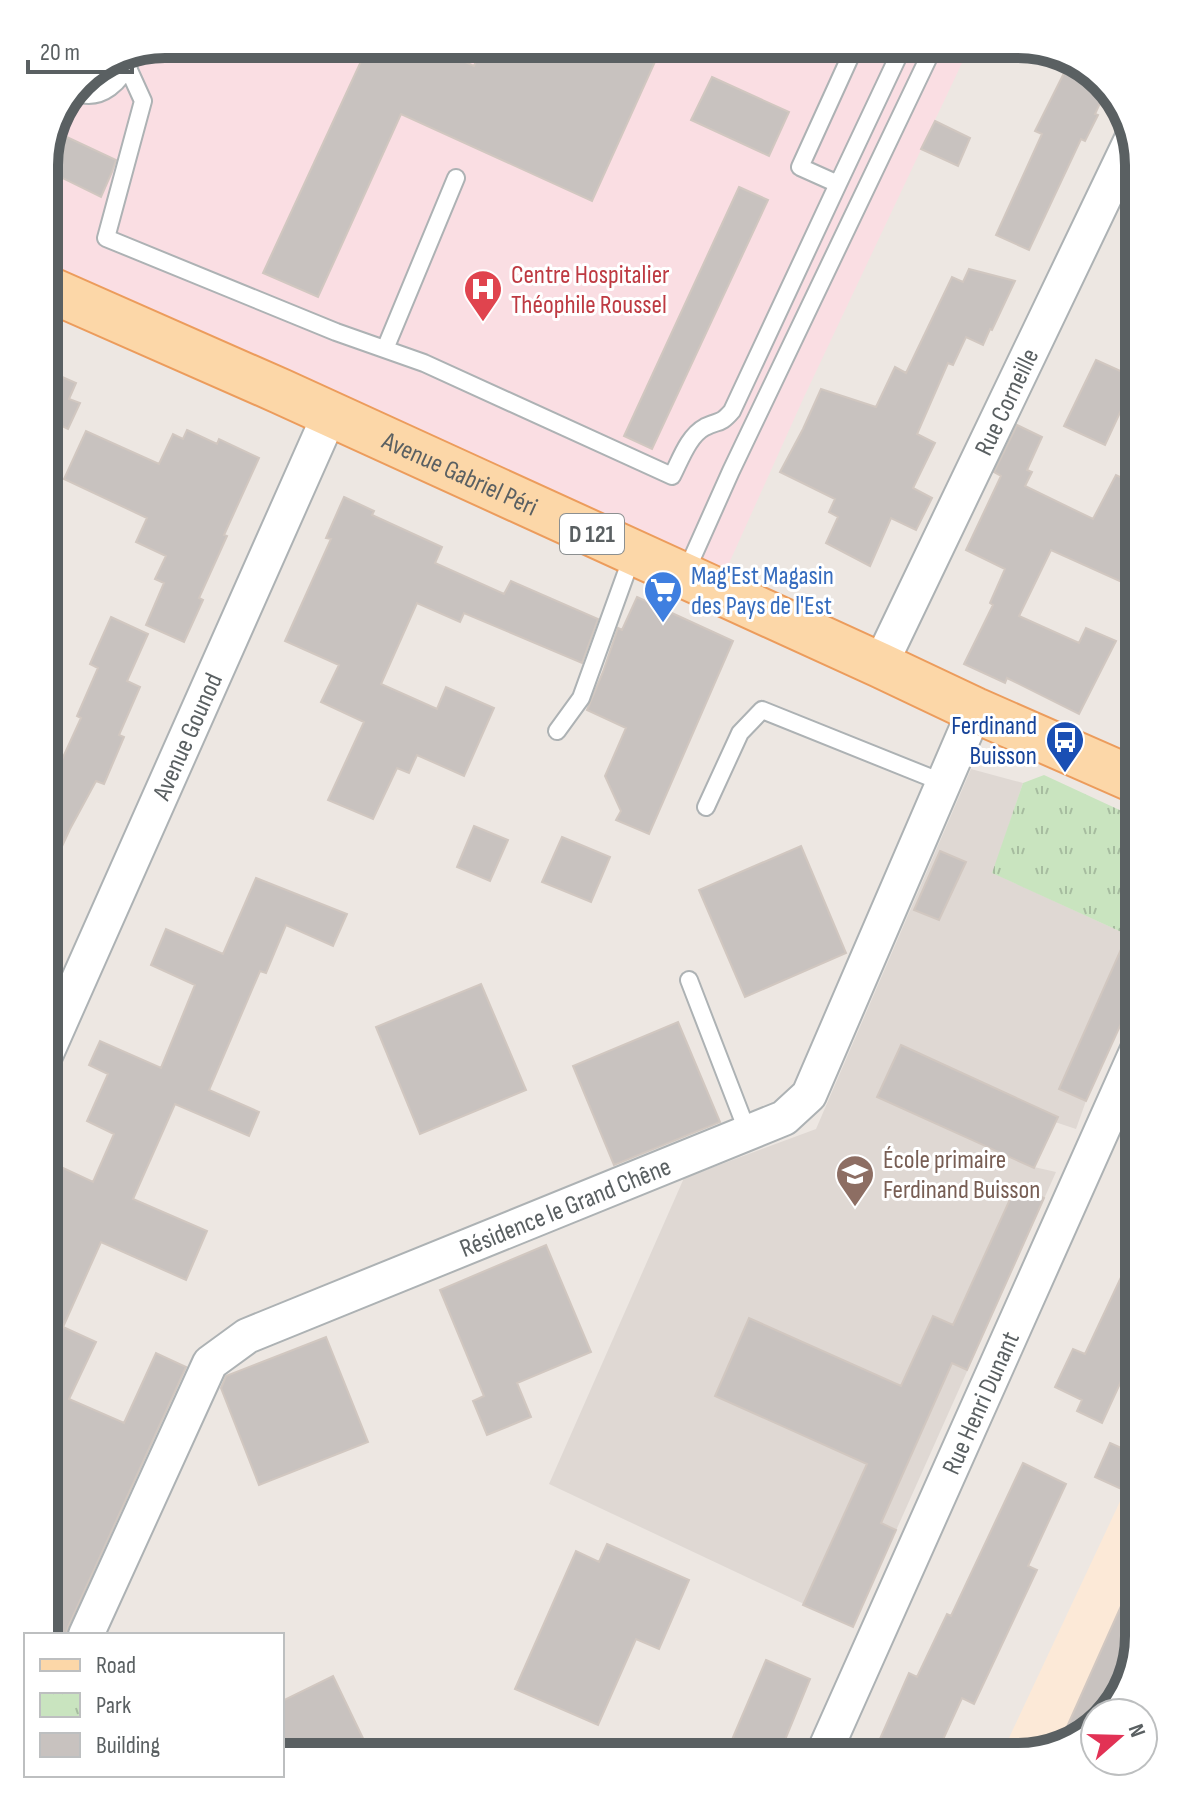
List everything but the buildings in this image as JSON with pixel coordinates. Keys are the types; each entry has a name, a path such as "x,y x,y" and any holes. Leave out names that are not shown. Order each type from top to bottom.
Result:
{"main road":[{"name":"Avenue Gabriel Péri","path":"58,293 1125,776"}],"street":[{"name":"Rue Corneille","path":"880,665 1124,155"},
{"name":"Avenue Gounod","path":"58,1026 330,414"},
{"name":"Résidence le Grand Chêne","path":"87,1633 210,1363 247,1336 784,1118 809,1095 975,710"},
{"name":"Rue Henri Dunant","path":"828,1743 1125,1078"}],"lane":[{"path":"838,184 800,167 850,58"},
{"path":"130,64 143,101 106,238 336,332 424,363 672,476 691,440 703,428 722,422 732,411 897,58"},
{"path":"684,575 928,58"},
{"path":"85,95 109,90 129,64"},
{"path":"385,349 456,178"},
{"path":"557,731 581,698 633,552"},
{"path":"706,807 740,733 762,710 944,783"},
{"path":"689,980 748,1133"}],"shaded area":[{"name":"Centre Hospitalier Théophile Roussel","path":"165,58 964,58 804,397 717,590 58,293 58,158 69,118 80,100 94,84 111,72 130,64"},
{"name":"École primaire Ferdinand Buisson","path":"971,769 1023,783 993,873 1125,934 1125,1015 1076,1129 1055,1122 1034,1167 1056,1172 853,1627 549,1484 684,1178 816,1129"},
{"path":"1125,1491 1125,1636 1118,1673 1104,1697 1079,1697 1079,1724 1072,1729 1046,1739 1007,1743"}],"green space":[{"path":"1044,775 1125,813 1125,934 992,873 1023,783"}],"place":[{"name":"Centre Hospitalier Théophile Roussel","path":"483,323"},
{"name":"Mag'Est Magasin des Pays de l'Est","path":"663,624"},
{"name":"Ferdinand Buisson","path":"1065,774"},
{"name":"École primaire Ferdinand Buisson","path":"855,1208"}]}
